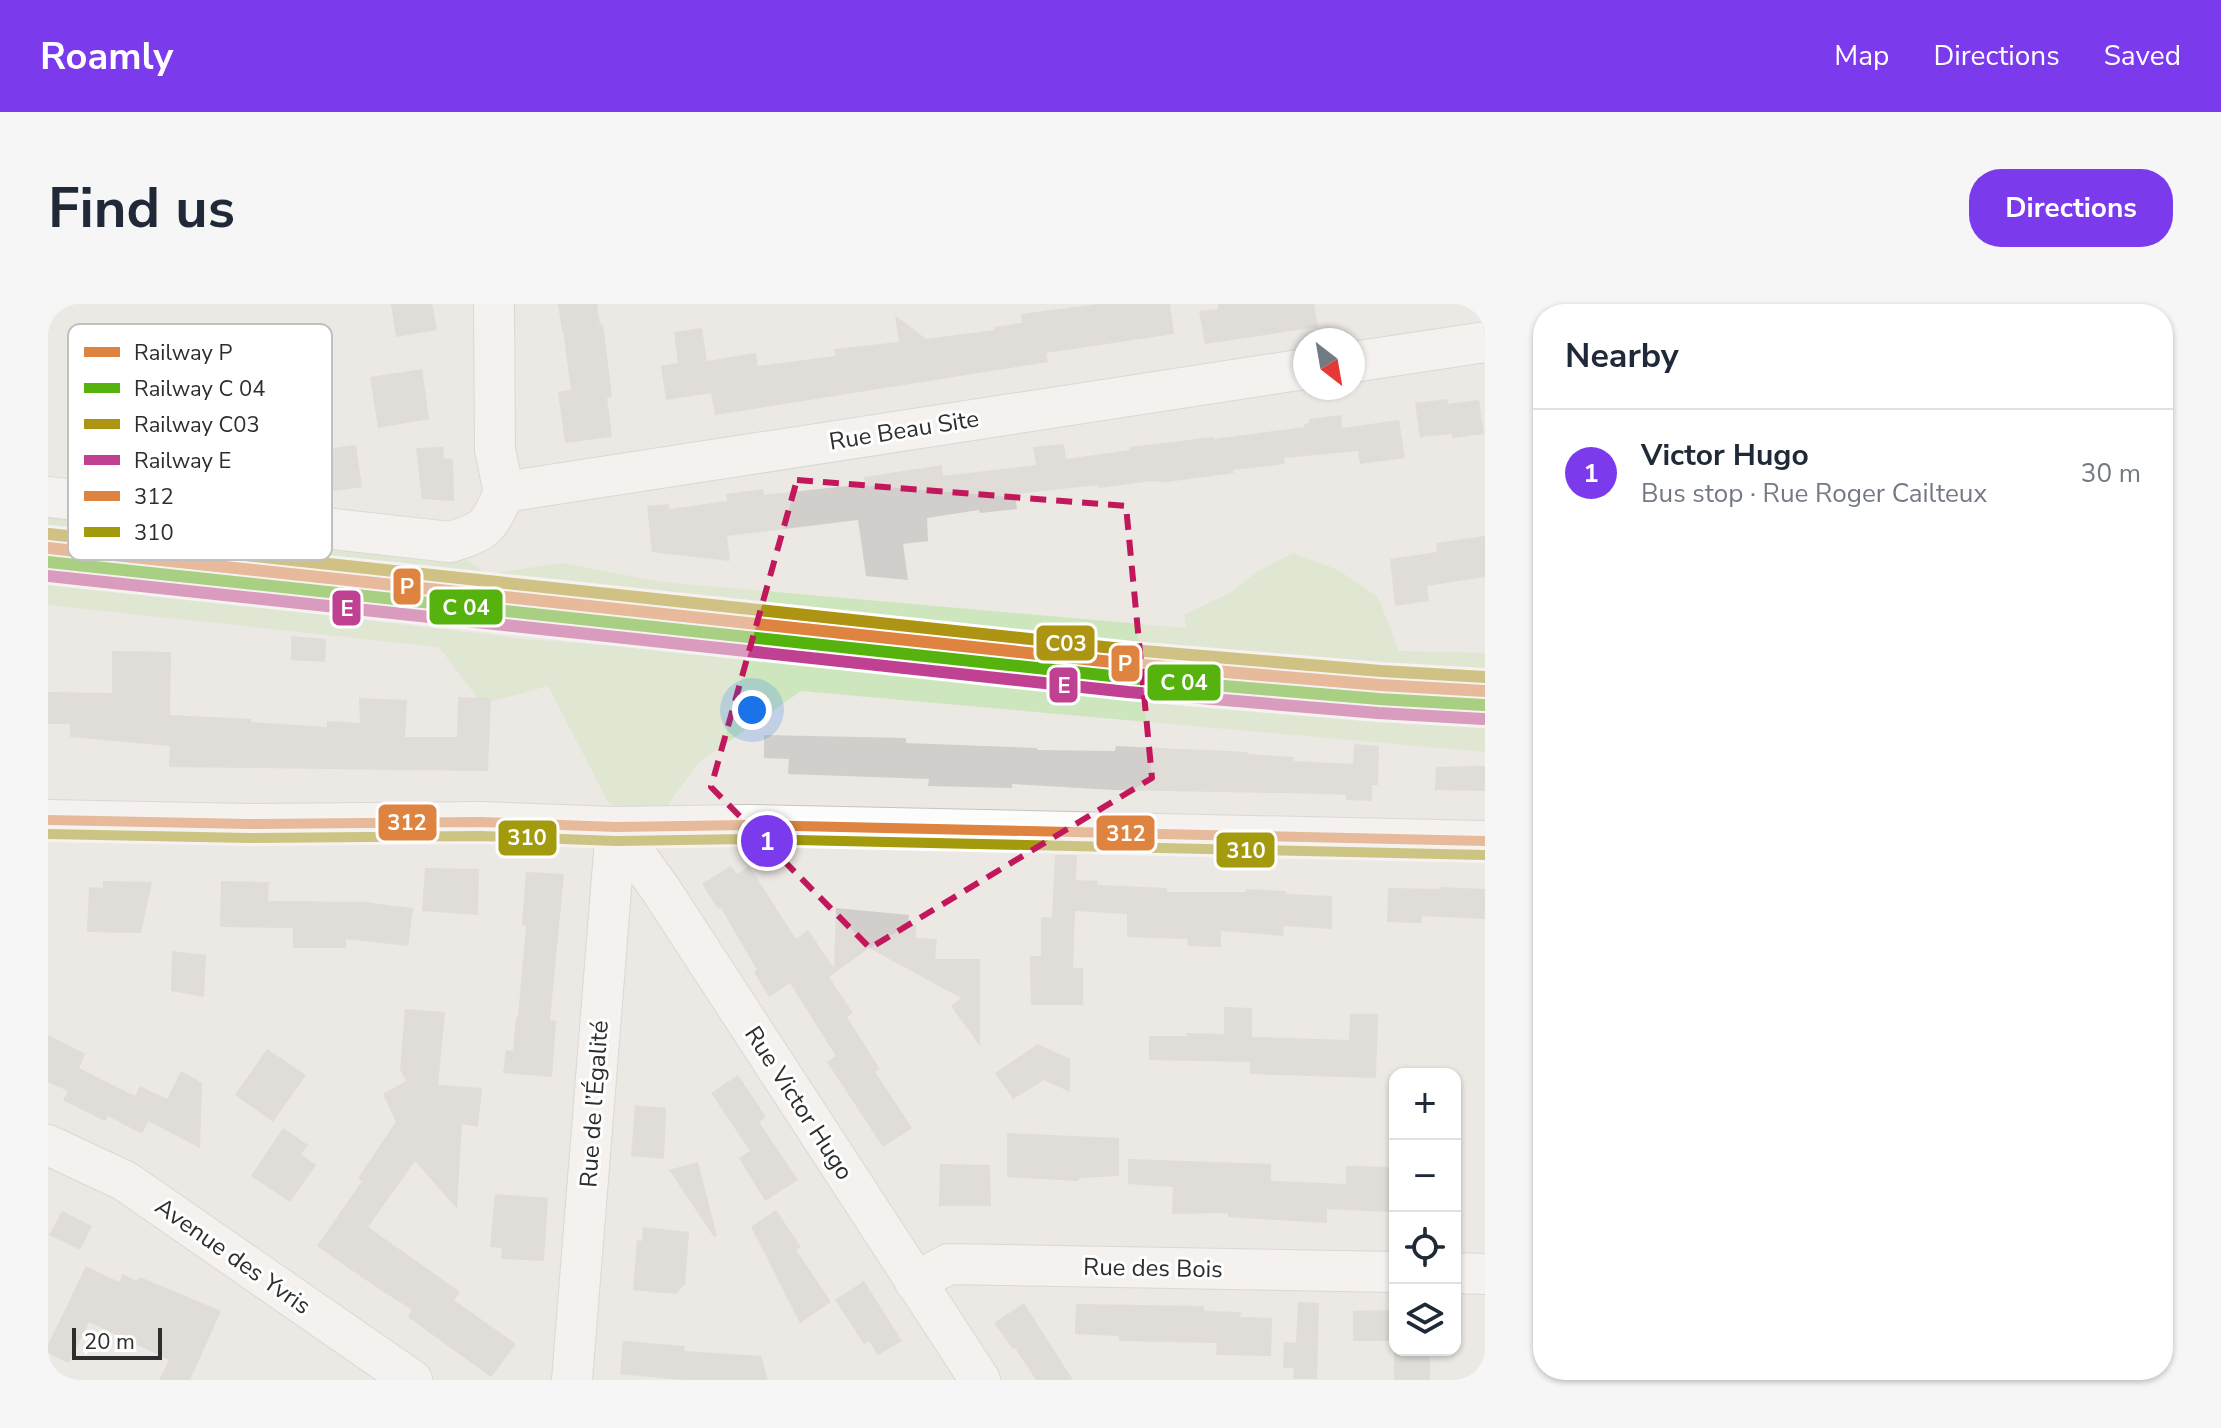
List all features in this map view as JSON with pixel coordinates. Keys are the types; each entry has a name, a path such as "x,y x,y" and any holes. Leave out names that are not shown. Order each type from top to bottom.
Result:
{"street":[{"path":"332,529 450,542 476,534 493,519 504,492 495,450 494,304"},
{"path":"1365,360 1485,342"},
{"name":"Rue Beau Site","path":"504,492 1293,371"},
{"path":"48,497 68,499"},
{"path":"48,820 249,824 480,822 616,827 747,825 1485,841"},
{"name":"Rue Victor Hugo","path":"616,827 661,890 980,1380"},
{"name":"Rue de l’Égalité","path":"572,1380 616,827"},
{"name":"Avenue des Yvris","path":"48,1145 125,1181 412,1380"},
{"name":"Rue des Bois","path":"915,1282 949,1264 1389,1272"},
{"path":"1461,1273 1485,1274"}],"highlighted area":[{"path":"797,480 1126,506 1152,778 870,948 711,787"}],"green space":[{"path":"48,508 68,510 68,538 48,536"},
{"path":"332,538 452,550 487,574 563,563 661,582 1186,628 1184,615 1233,591 1258,571 1293,553 1338,570 1378,597 1399,651 1485,653 1485,680 1193,662 266,560 332,560"},
{"path":"48,582 524,639 1428,724 1485,726 1485,752 801,691 698,763 666,808 624,812 608,802 548,686 482,704 439,647 48,605"}],"building":[{"path":"391,304 432,304 437,330 396,337"},
{"path":"558,304 597,304 600,325 603,324 612,397 607,398 612,437 565,443 558,392 571,390"},
{"path":"1098,304 1170,304 1174,334 1046,353 1048,362 715,415 711,393 666,400 661,366 678,363 674,332 702,328 707,361 756,353 758,366 836,356 834,349 899,342 895,315 926,339 995,330 994,327 1022,323 1021,314"},
{"path":"1218,304 1314,304 1318,327 1293,328 1293,331 1205,344 1199,311 1218,309"},
{"path":"422,369 429,419 378,428 370,377"},
{"path":"1447,399 1448,404 1479,400 1484,434 1453,438 1452,434 1420,437 1415,403"},
{"path":"1341,415 1342,428 1399,420 1405,458 1360,464 1358,451 1284,458 1285,464 1167,482 1151,481 1099,488 1098,485 1015,494 1017,509 980,513 979,510 927,518 928,541 903,544 908,580 866,576 858,520 727,536 730,561 652,552 647,506 668,504 670,509 727,501 726,494 763,489 764,495 865,484 864,477 942,465 943,476 1036,465 1033,447 1064,444 1066,459 1130,450 1129,447 1305,427 1309,419"},
{"path":"356,445 362,487 332,491 332,448"},
{"path":"444,447 443,458 453,459 454,501 422,499 416,448"},
{"path":"1485,536 1485,577 1427,586 1429,601 1395,606 1390,559 1437,552 1436,543"},
{"path":"291,636 326,639 325,662 291,660"},
{"path":"112,651 171,652 170,715 327,727 327,721 360,723 359,698 407,700 405,737 457,737 458,697 491,698 488,771 169,767 170,746 70,737 70,724 48,724 48,692 112,693"},
{"path":"764,735 906,738 906,743 1037,750 1115,751 1116,746 1248,752 1294,757 1294,761 1353,764 1354,744 1379,746 1378,785 1372,785 1372,801 1346,800 1346,795 1333,794 1114,790 1012,784 1012,788 928,786 929,779 788,774 789,759 764,758"},
{"path":"1485,766 1485,791 1435,790 1436,767"},
{"path":"1055,855 1077,855 1076,880 1098,881 1097,885 1167,888 1167,892 1246,892 1246,889 1332,896 1332,929 1284,926 1283,936 1221,931 1221,947 1187,946 1188,939 1127,937 1127,914 1075,911 1073,968 1083,968 1083,1005 1031,1005 1030,956 1041,956 1041,917 1052,918"},
{"path":"731,866 737,874 749,866 796,939 808,930 834,968 836,908 909,915 908,924 916,925 916,938 937,939 935,959 980,959 980,1046 951,1006 961,998 869,948 829,977 853,1013 847,1017 880,1069 875,1072 912,1128 883,1147 827,1062 836,1056 790,983 769,997 721,908 718,909 702,884"},
{"path":"425,868 479,869 478,915 422,911"},
{"path":"526,872 564,874 550,1020 556,1021 552,1077 503,1073 506,1050 513,1051 518,1017 526,926 522,925"},
{"path":"103,881 152,882 141,933 87,932 89,887 103,888"},
{"path":"221,881 269,882 268,901 364,902 413,908 408,946 346,939 346,948 293,948 293,928 220,927"},
{"path":"1388,888 1485,889 1485,919 1422,916 1422,923 1387,922"},
{"path":"172,951 206,955 204,997 171,991"},
{"path":"1224,1007 1252,1008 1252,1037 1349,1040 1350,1014 1378,1014 1376,1078 1250,1074 1250,1062 1149,1060 1149,1036 1224,1034"},
{"path":"405,1009 445,1012 438,1085 482,1088 478,1127 462,1124 457,1209 415,1161 368,1227 460,1292 454,1300 516,1344 491,1377 408,1317 412,1310 317,1246 362,1181 358,1178 396,1122 383,1094 406,1081 400,1069"},
{"path":"48,1035 85,1054 79,1068 135,1096 140,1086 167,1099 181,1071 202,1083 200,1148 148,1121 142,1134 108,1116 105,1121 63,1100 68,1091 48,1082"},
{"path":"1038,1044 1070,1059 1070,1092 1044,1080 1013,1099 995,1073"},
{"path":"267,1049 306,1075 273,1122 235,1095"},
{"path":"738,1075 766,1117 759,1122 798,1180 765,1201 739,1158 750,1151 711,1093"},
{"path":"635,1105 666,1108 664,1159 631,1156"},
{"path":"283,1128 308,1145 301,1154 316,1165 290,1202 251,1176"},
{"path":"1007,1133 1119,1138 1119,1176 1079,1178 1079,1181 1007,1177"},
{"path":"1128,1159 1271,1164 1271,1181 1346,1184 1346,1166 1389,1167 1389,1212 1327,1209 1327,1223 1228,1217 1228,1213 1172,1214 1173,1187 1128,1184"},
{"path":"698,1162 717,1236 714,1237 669,1170"},
{"path":"940,1164 990,1165 991,1206 939,1206"},
{"path":"495,1194 548,1198 544,1261 501,1259 502,1248 490,1247"},
{"path":"776,1210 801,1247 796,1250 831,1302 800,1323 751,1227"},
{"path":"62,1211 92,1226 80,1250 49,1235"},
{"path":"643,1227 689,1232 685,1284 676,1294 633,1290 637,1240 642,1241"},
{"path":"86,1266 119,1282 123,1274 137,1281 140,1277 221,1311 190,1380 159,1380 169,1360 89,1322 69,1363 48,1353 48,1345"},
{"path":"864,1281 902,1341 878,1355 869,1341 864,1344 835,1300"},
{"path":"1298,1302 1319,1303 1317,1379 1293,1379 1294,1368 1283,1368 1284,1342 1296,1343"},
{"path":"1024,1303 1073,1380 1036,1380 994,1323"},
{"path":"1076,1304 1204,1306 1204,1311 1241,1312 1240,1317 1272,1318 1271,1356 1216,1355 1217,1343 1119,1341 1119,1336 1075,1334"},
{"path":"1389,1310 1389,1341 1353,1341 1353,1311"},
{"path":"623,1341 685,1346 684,1351 761,1356 768,1380 684,1380 620,1374"},
{"path":"1394,1356 1430,1356 1430,1380 1394,1380"}],"rail line":[{"name":"C03","path":"49,534 68,536"},
{"name":"P","path":"48,548 68,550"},
{"name":"P","path":"160,560 1131,664 1485,691"},
{"name":"C03","path":"292,560 1132,650 1485,677"},
{"name":"E","path":"48,576 1128,692 1483,719"}],"transit line":[{"path":"48,562 1130,678 1484,705"},
{"name":"312","path":"48,820 249,824 480,822 616,827 747,825 1485,841"},
{"name":"310","path":"48,834 249,838 480,836 616,841 747,839 1485,855"}],"place":[{"name":"Victor Hugo","path":"767,841"}]}
